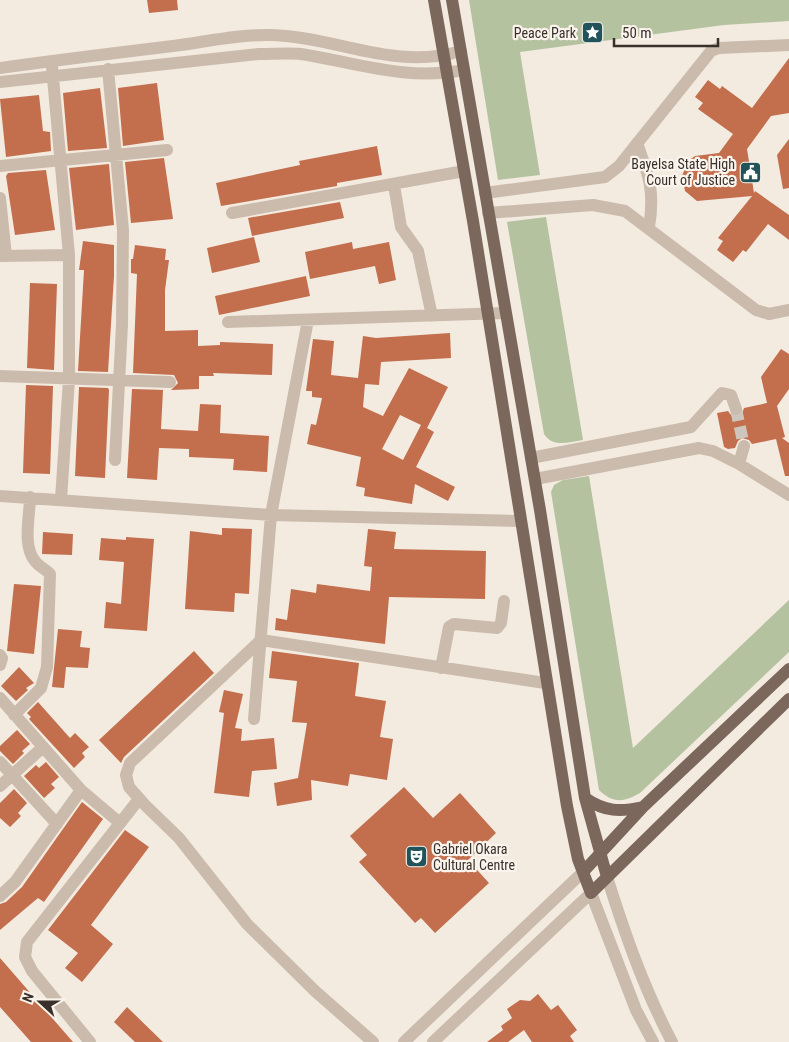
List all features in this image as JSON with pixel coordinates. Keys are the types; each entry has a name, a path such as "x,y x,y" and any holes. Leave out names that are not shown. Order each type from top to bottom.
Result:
{"main road":[{"path":"434,0 488,315 545,683 567,806 583,872 591,893 789,699"},
{"path":"452,0 535,479 585,798 607,877"},
{"path":"583,872 643,807 789,669"},
{"path":"585,798 609,811 625,811 643,807"}],"street":[{"path":"0,68 269,35 332,43 392,57 418,59 461,52"},
{"path":"485,193 605,177 618,166 637,144 711,51 719,48 789,45"},
{"path":"0,82 259,54 299,54 387,72 422,74 464,70"},
{"path":"52,61 69,255 69,380 61,499"},
{"path":"108,69 123,230 115,460"},
{"path":"637,144 651,181 652,207 649,227"},
{"path":"0,166 166,150"},
{"path":"232,213 464,171"},
{"path":"394,185 401,227 418,251 432,316"},
{"path":"0,198 3,256 69,255"},
{"path":"488,213 593,205 625,211 649,227 756,310 769,314 789,310"},
{"path":"228,322 506,314"},
{"path":"254,718 271,515 308,320"},
{"path":"0,376 69,380 170,382"},
{"path":"531,458 691,427 722,393 731,395 736,409"},
{"path":"739,464 744,446"},
{"path":"535,479 699,448 713,451 739,464 789,494"},
{"path":"0,496 271,515 521,521"},
{"path":"14,715 41,688 47,667 50,574 46,568 36,564 28,547 30,497"},
{"path":"441,668 449,627 454,624 496,628 501,623 504,601"},
{"path":"260,640 545,683"},
{"path":"260,640 130,762 126,774 130,786 139,799 179,838 247,924 314,991 373,1042"},
{"path":"0,655 2,658 0,665"},
{"path":"0,698 42,748 81,790 120,823"},
{"path":"0,786 42,748"},
{"path":"0,762 56,824"},
{"path":"0,896 15,882 81,790"},
{"path":"90,1042 32,971 25,957 27,942 139,799"},
{"path":"404,1042 583,872"},
{"path":"607,877 628,941 653,1006 672,1042"},
{"path":"432,1042 591,893 636,1010 653,1042"}],"green space":[{"path":"469,0 789,0 789,21 724,25 520,52 540,175 498,180"},
{"path":"546,217 583,440 566,443 556,443 544,434 507,222"},
{"path":"589,476 633,748 789,600 789,652 640,793 624,800 609,798 599,790 551,492 554,485 563,480"}],"building":[{"path":"147,0 177,0 178,10 149,13"},
{"path":"789,58 789,113 771,116 747,149 754,193 755,191 789,215 789,240 768,224 746,252 743,250 733,262 717,250 723,241 718,238 752,196 697,201 685,191 682,176 688,161 695,156 719,153 733,134 698,109 703,103 695,97 708,80 720,89 722,86 752,108"},
{"path":"157,83 164,140 123,146 118,88"},
{"path":"100,88 107,148 68,151 63,93"},
{"path":"39,95 43,131 50,132 51,151 6,157 0,99"},
{"path":"789,139 789,188 783,189 777,155"},
{"path":"377,146 382,175 337,183 337,186 221,206 216,183 300,165 299,161"},
{"path":"164,158 173,219 131,223 125,162"},
{"path":"109,164 114,225 76,230 69,168"},
{"path":"46,170 55,230 15,235 6,176 8,173"},
{"path":"340,202 344,218 252,236 248,218"},
{"path":"254,237 260,262 212,273 207,248"},
{"path":"83,241 114,245 108,372 78,371 84,270 79,270"},
{"path":"352,242 353,249 389,242 396,280 379,284 375,266 310,279 305,252"},
{"path":"135,245 166,249 165,260 169,260 165,290 165,331 198,330 198,346 220,345 220,342 273,344 272,375 213,373 214,376 199,376 199,389 171,390 178,383 174,375 133,373 137,274 131,273 131,259 133,259"},
{"path":"306,276 310,296 219,315 215,296"},
{"path":"30,283 57,284 54,370 27,368"},
{"path":"450,333 451,358 381,362 379,385 365,384 363,407 383,416 409,368 448,387 427,428 434,432 416,467 455,487 448,501 415,484 412,504 364,496 365,488 356,486 361,457 307,444 311,424 316,425 322,398 312,397 312,391 306,391 313,339 334,341 331,375 358,378 363,336 376,338","holes":["400,415 421,425 403,460 382,449"]},
{"path":"781,349 789,354 789,389 777,406 785,437 782,438 789,443 789,476 785,476 776,439 752,444 749,440 742,438 738,441 735,448 728,449 724,447 717,413 728,411 731,415 738,417 742,414 744,408 767,403 761,377"},
{"path":"26,385 53,386 50,474 23,473"},
{"path":"79,387 108,388 109,390 105,478 75,476"},
{"path":"132,389 166,390 163,390 161,429 198,431 200,404 221,405 220,433 269,436 267,472 233,470 234,459 189,457 189,449 159,448 157,480 127,478"},
{"path":"222,528 252,529 249,594 235,593 234,612 185,609 190,531 222,535"},
{"path":"368,529 396,532 394,549 486,551 485,599 389,597 385,644 275,630 276,618 287,620 291,589 316,593 317,584 370,591 372,567 364,566"},
{"path":"43,532 73,534 72,555 42,554"},
{"path":"126,537 154,539 147,631 104,628 106,602 121,604 124,562 99,560 101,538 126,540"},
{"path":"14,584 41,586 34,654 7,651"},
{"path":"58,629 82,631 80,647 90,648 88,668 66,667 64,688 52,687"},
{"path":"194,651 214,673 124,757 121,763 99,740"},
{"path":"272,651 359,663 355,696 386,701 380,737 393,739 387,780 350,774 348,786 311,780 312,800 277,806 274,783 298,778 307,723 292,722 297,681 269,678"},
{"path":"19,667 34,683 26,688 28,690 16,701 1,686"},
{"path":"224,690 243,694 235,728 242,729 241,741 274,738 277,769 252,771 249,797 214,793 224,713 219,712"},
{"path":"38,702 70,738 75,733 89,747 82,753 85,757 74,768 29,719 31,717 27,713"},
{"path":"17,730 30,744 22,751 24,753 13,764 0,751 0,746"},
{"path":"46,762 59,777 51,784 55,788 44,798 24,776 36,765 39,768"},
{"name":"Gabriel Okara Cultural Centre","path":"404,787 433,818 460,793 496,833 468,860 489,883 435,933 421,918 415,923 359,862 367,855 350,836"},
{"path":"14,789 27,803 18,813 21,816 10,827 0,818 0,803"},
{"path":"82,802 103,819 44,902 38,898 0,930 0,904 6,902 22,887"},
{"path":"125,830 149,847 91,925 113,944 82,982 65,968 78,953 48,930"},
{"path":"0,958 73,1042 31,1042 0,1007"},
{"path":"538,994 551,1010 558,1005 577,1030 570,1036 574,1042 532,1042 524,1030 508,1042 487,1042 503,1030 501,1026 512,1018 507,1009 520,1000 530,1001"},
{"path":"127,1007 163,1042 135,1042 114,1022"}],"tunnel":[{"path":"736,409 744,446"}],"place":[{"name":"Peace Park","path":"592,33"},
{"name":"Bayelsa State High Court of Justice","path":"751,172"},
{"name":"Gabriel Okara Cultural Centre","path":"417,857"}]}
